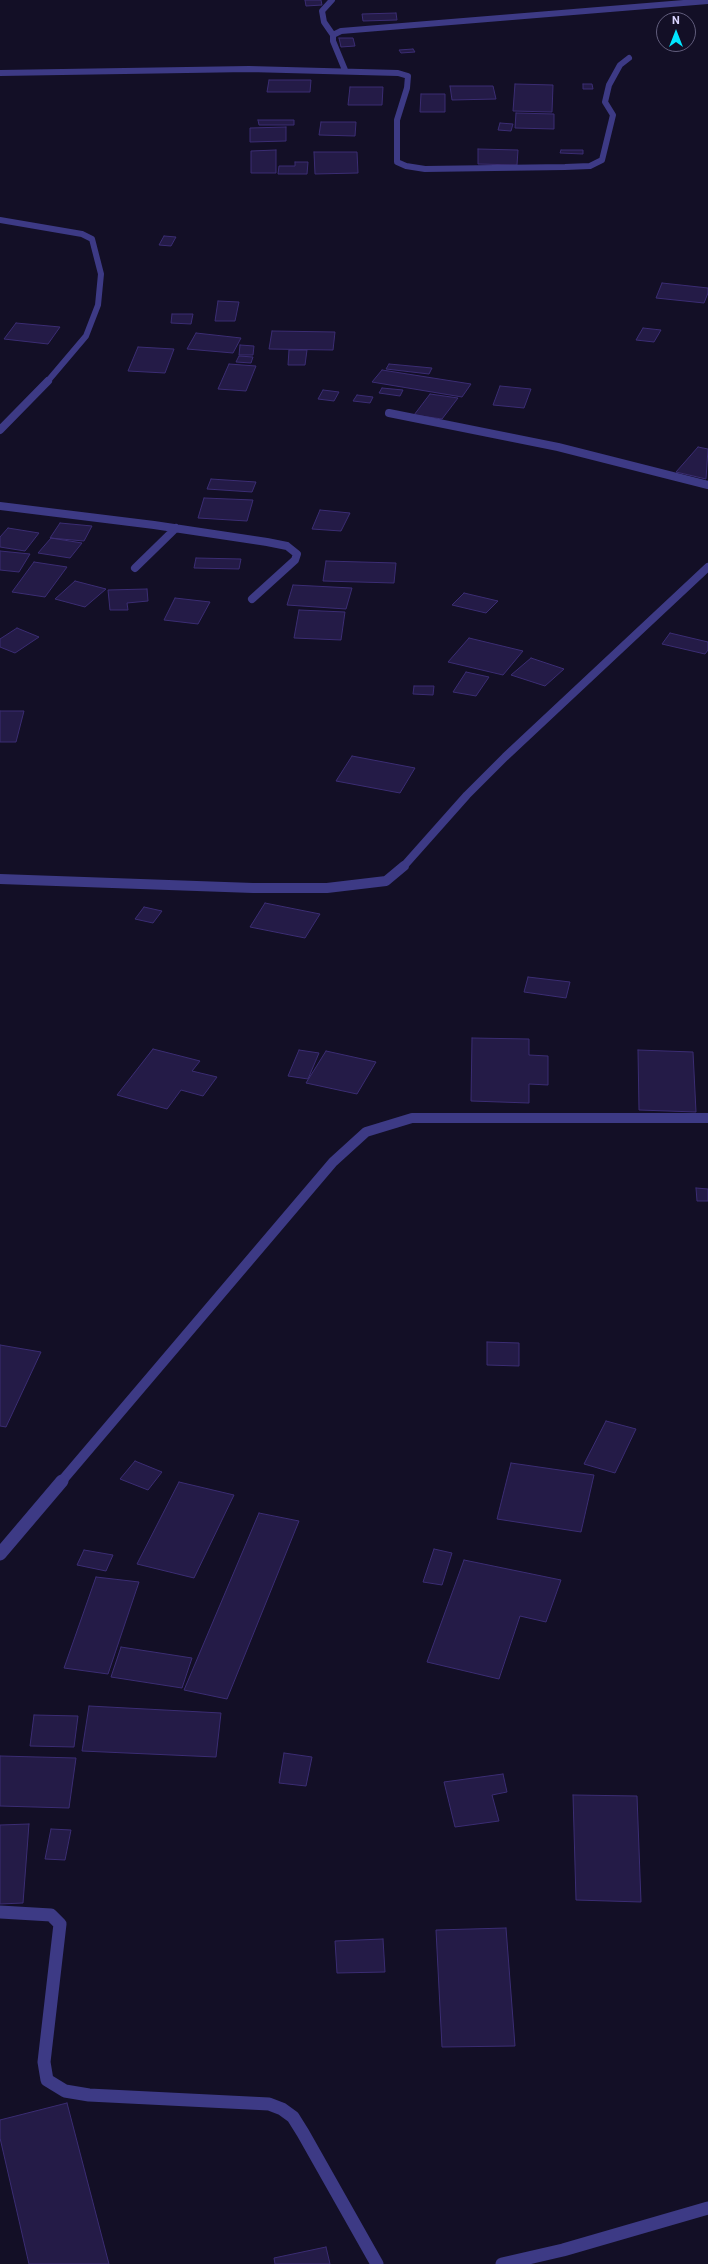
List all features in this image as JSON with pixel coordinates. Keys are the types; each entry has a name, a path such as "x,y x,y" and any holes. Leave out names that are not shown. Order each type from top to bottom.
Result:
{"street":[{"path":"332,0 322,11 324,22 333,35 333,41 345,70"},
{"path":"333,35 341,31 378,27 708,1"},
{"path":"0,73 249,69 345,70 398,73 408,76 407,88 397,120 397,162 406,166 425,169 565,167 590,166 602,160 613,115 605,102 609,85 620,65 629,58"},
{"path":"0,220 82,234 92,239 101,274 98,305 86,336 48,380 0,430"},
{"path":"389,413 558,447 708,485"},
{"path":"0,506 176,528 276,543 287,546 297,554 295,560 252,599"},
{"path":"135,568 176,528"},
{"path":"0,879 253,888 327,888 386,881 398,872 467,795 505,757 644,629 708,567"},
{"path":"0,1554 333,1162 366,1132 412,1118 708,1118"},
{"path":"0,1912 51,1915 60,1924 44,2062 47,2080 65,2091 89,2095 269,2104 282,2109 293,2117 303,2133 377,2264"},
{"path":"502,2264 563,2250 708,2208"}],"building":[{"path":"305,0 321,0 322,5 306,6"},
{"path":"396,13 397,20 363,21 362,14"},
{"path":"339,38 353,38 355,46 341,47"},
{"path":"413,49 415,52 401,53 399,50"},
{"path":"269,80 311,80 310,92 267,92"},
{"path":"515,84 553,85 552,112 513,111"},
{"path":"583,84 592,84 593,89 583,89"},
{"path":"450,86 493,86 496,99 452,100"},
{"path":"350,87 383,87 382,105 348,105"},
{"path":"421,94 445,94 445,112 420,112"},
{"path":"516,113 554,114 554,129 515,128"},
{"path":"258,120 294,120 294,125 259,125"},
{"path":"321,122 356,122 355,136 319,135"},
{"path":"500,123 513,124 511,131 498,130"},
{"path":"286,127 286,141 250,142 250,128"},
{"path":"478,149 518,150 517,165 478,164"},
{"path":"276,150 276,173 251,173 251,151"},
{"path":"561,150 583,150 583,154 560,153"},
{"path":"314,152 357,152 358,173 315,174"},
{"path":"295,162 308,162 307,174 278,174 279,166 295,166"},
{"path":"164,236 176,237 171,246 159,245"},
{"path":"662,283 708,288 708,293 704,303 656,298"},
{"path":"218,301 239,302 235,321 215,321"},
{"path":"172,314 193,314 191,324 171,323"},
{"path":"16,323 60,327 48,344 4,339"},
{"path":"643,328 661,330 654,342 636,340"},
{"path":"272,331 335,332 333,350 269,349"},
{"path":"196,333 241,338 233,353 187,349"},
{"path":"240,345 254,346 253,355 239,355"},
{"path":"138,347 174,349 165,373 128,371"},
{"path":"289,350 307,350 305,365 288,365"},
{"path":"239,356 253,357 251,363 236,362"},
{"path":"229,364 256,366 246,391 218,389"},
{"path":"389,364 432,368 429,374 386,369"},
{"path":"382,370 471,384 462,397 372,382"},
{"path":"500,386 531,389 524,408 493,405"},
{"path":"382,388 403,390 400,396 379,393"},
{"path":"323,390 339,392 334,401 318,399"},
{"path":"430,394 458,398 442,419 414,415"},
{"path":"357,395 373,397 370,403 353,401"},
{"path":"698,447 708,449 706,479 676,472"},
{"path":"211,479 256,482 252,492 207,489"},
{"path":"204,498 253,500 247,521 198,518"},
{"path":"320,510 350,513 341,531 312,529"},
{"path":"60,523 92,526 84,541 50,538"},
{"path":"8,528 39,533 25,551 0,547 0,537"},
{"path":"51,538 82,543 70,558 38,553"},
{"path":"0,551 30,554 19,572 0,570"},
{"path":"196,558 241,559 239,569 194,568"},
{"path":"326,561 396,563 394,583 323,581"},
{"path":"34,562 67,567 45,597 12,592"},
{"path":"75,581 106,589 85,607 55,599"},
{"path":"293,585 352,588 346,609 287,605"},
{"path":"147,589 148,601 127,603 128,610 110,610 108,590"},
{"path":"464,593 498,601 486,613 452,605"},
{"path":"175,598 210,602 198,624 164,620"},
{"path":"299,610 345,612 341,640 294,638"},
{"path":"17,628 39,637 15,653 0,647 0,639"},
{"path":"670,633 708,642 708,650 705,654 662,644"},
{"path":"469,638 523,651 503,675 448,662"},
{"path":"531,658 564,669 545,686 511,675"},
{"path":"466,672 489,677 476,696 453,692"},
{"path":"414,686 434,686 433,695 413,694"},
{"path":"0,711 24,711 16,742 0,742"},
{"path":"352,756 415,768 400,793 336,781"},
{"path":"265,903 320,914 305,938 250,927"},
{"path":"144,907 162,911 153,923 135,919"},
{"path":"528,977 570,982 566,998 524,992"},
{"path":"472,1038 529,1039 529,1055 548,1056 548,1085 529,1084 529,1103 471,1101"},
{"path":"153,1049 200,1061 192,1071 217,1077 203,1096 181,1090 167,1109 117,1095"},
{"path":"299,1050 319,1053 308,1079 288,1076"},
{"path":"638,1050 693,1052 696,1112 639,1110"},
{"path":"326,1051 376,1062 357,1094 306,1083"},
{"path":"696,1188 708,1189 708,1201 697,1201"},
{"path":"487,1342 519,1343 519,1366 487,1365"},
{"path":"0,1345 41,1352 6,1427 0,1426"},
{"path":"606,1421 636,1429 615,1473 584,1464"},
{"path":"135,1461 162,1472 148,1490 120,1479"},
{"path":"511,1463 594,1475 581,1532 497,1519"},
{"path":"179,1482 234,1495 194,1578 137,1564"},
{"path":"259,1513 299,1521 227,1699 184,1690"},
{"path":"434,1549 452,1553 442,1585 423,1582"},
{"path":"84,1550 113,1555 106,1571 77,1565"},
{"path":"464,1560 561,1580 546,1622 520,1616 499,1679 427,1662"},
{"path":"96,1577 139,1582 108,1674 64,1668"},
{"path":"121,1647 192,1658 182,1688 111,1677"},
{"path":"89,1706 221,1713 216,1757 82,1751"},
{"path":"34,1715 78,1716 74,1747 30,1746"},
{"path":"284,1753 312,1757 306,1786 279,1783"},
{"path":"0,1756 76,1758 69,1808 0,1806"},
{"path":"503,1774 507,1792 492,1795 499,1821 455,1827 444,1782"},
{"path":"573,1795 637,1796 641,1902 576,1900"},
{"path":"29,1824 23,1903 0,1904 0,1825"},
{"path":"51,1829 71,1830 65,1860 45,1859"},
{"path":"506,1928 515,2046 442,2047 436,1930"},
{"path":"383,1939 385,1972 337,1973 335,1941"},
{"path":"67,2103 109,2264 29,2264 0,2138 0,2120"},
{"path":"326,2247 330,2264 275,2264 274,2258"}]}
